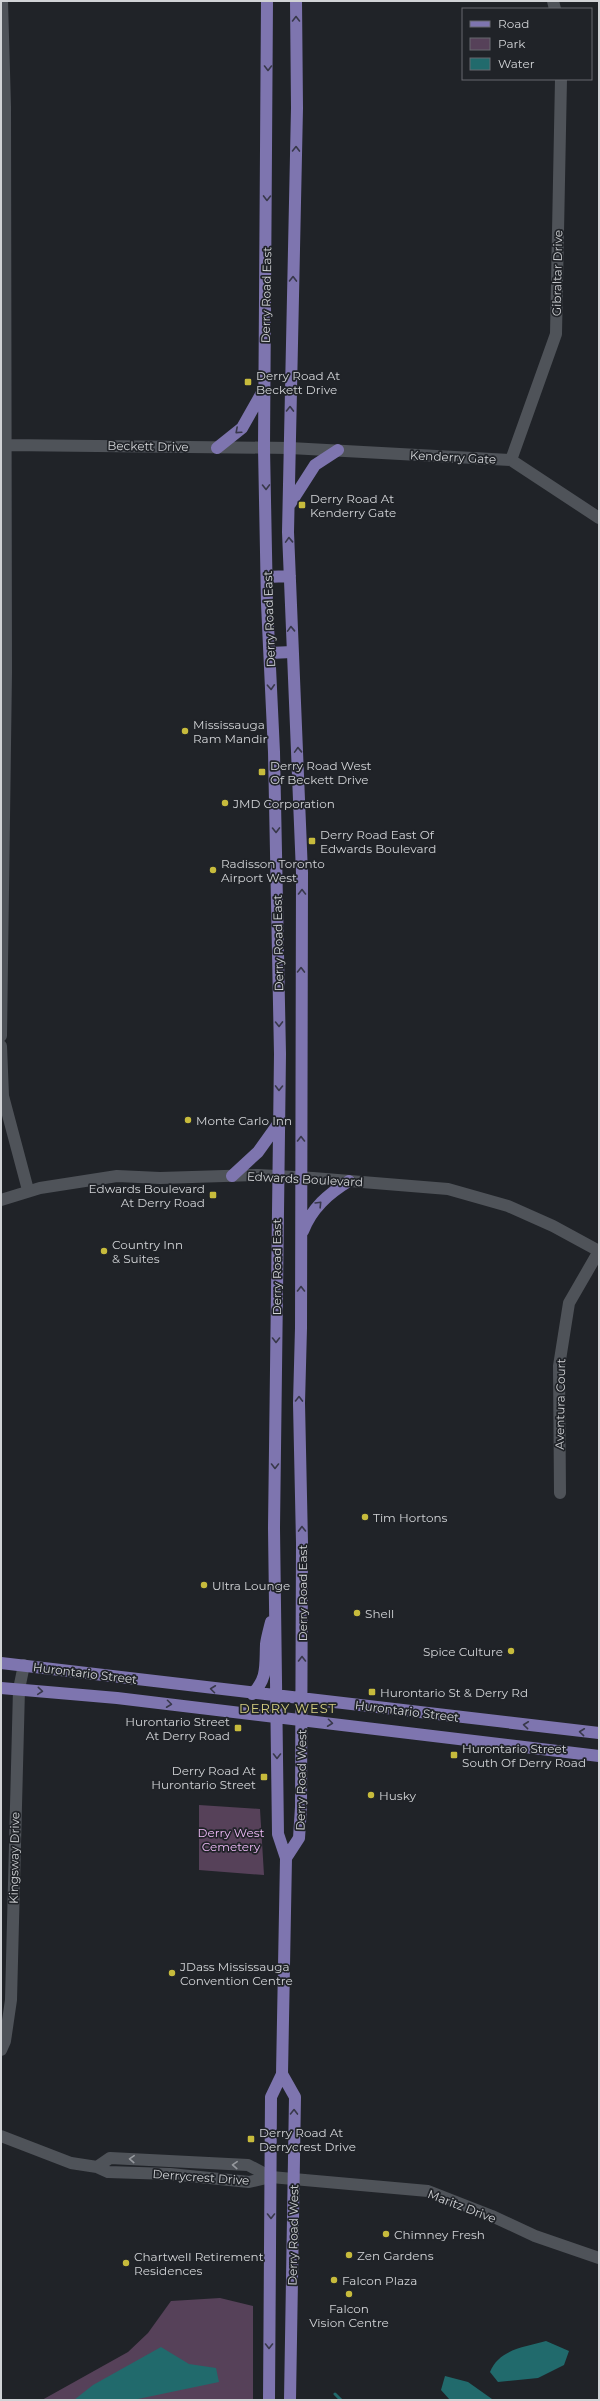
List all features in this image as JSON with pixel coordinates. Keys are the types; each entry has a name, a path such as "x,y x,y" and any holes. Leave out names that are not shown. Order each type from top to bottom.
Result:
{"main road":[{"name":"Derry Road East","path":"267,1 264,448 267,577 274,752 280,1054 277,1176 275,1606 277,1717"},
{"name":"Derry Road East","path":"296,1 296,116 289,505 292,652 302,873 299,1403 302,1543 302,1698"},
{"path":"217,448 242,428 265,386"},
{"path":"289,505 315,465 338,450"},
{"path":"267,577 290,576"},
{"path":"270,653 292,652"},
{"path":"279,995 301,996"},
{"path":"280,1054 300,1054"},
{"path":"232,1176 258,1152 278,1122"},
{"path":"301,1236 315,1207 331,1192 349,1181"},
{"path":"252,1694 259,1688 266,1674 266,1643 275,1606"},
{"name":"Hurontario Street","path":"1,1663 599,1734"},
{"name":"Hurontario Street","path":"1,1688 117,1698 599,1756"},
{"name":"Derry Road West","path":"286,1858 299,1838 302,1698"},
{"name":"Derry Road West","path":"269,2400 271,2097 282,2074 286,1858 278,1834 277,1717"},
{"name":"Derry Road West","path":"282,2074 294,2097 290,2400"}],"street":[{"path":"1,1036 6,713 5,108 2,1"},
{"name":"Gibraltar Drive","path":"511,460 556,334 561,80"},
{"name":"Beckett Drive","path":"6,445 290,448"},
{"name":"Kenderry Gate","path":"290,448 511,460 599,518"},
{"path":"1,1046 3,1096 28,1190"},
{"name":"Edwards Boulevard","path":"1,1200 28,1190 117,1176 160,1178 277,1176 448,1189 508,1206 553,1226 599,1251"},
{"name":"Aventura Court","path":"560,1493 559,1366 569,1303 599,1251"},
{"name":"Kingsway Drive","path":"1,2050 5,2041 11,2000 19,1690 24,1665"},
{"name":"Derrycrest Drive","path":"1,2136 71,2163 97,2167 108,2172 170,2174 249,2182 271,2177"},
{"name":"Derrycrest Drive","path":"97,2167 110,2158 248,2165 271,2177"},
{"name":"Maritz Drive","path":"271,2177 428,2191 492,2216 535,2236 599,2258"}],"green space":[{"name":"Derry West Cemetery","path":"199,1805 260,1809 264,1875 199,1870"},
{"path":"220,2298 253,2306 253,2400 42,2400 128,2352 148,2333 171,2301"}],"water":[{"path":"546,2341 569,2351 564,2365 538,2378 498,2382 490,2372 494,2364 506,2354 521,2347"},
{"path":"161,2347 189,2364 216,2368 219,2382 133,2400 74,2400 93,2385"},
{"path":"445,2376 468,2382 492,2399 498,2400 450,2400 441,2390"}],"waterway":[{"path":"335,2394 341,2400"}],"place":[{"name":"Derry Road At Beckett Drive","path":"248,382"},
{"name":"Derry Road At Kenderry Gate","path":"302,505"},
{"name":"Mississauga Ram Mandir","path":"185,731"},
{"name":"Derry Road West Of Beckett Drive","path":"262,772"},
{"name":"JMD Corporation","path":"225,803"},
{"name":"Derry Road East Of Edwards Boulevard","path":"312,841"},
{"name":"Radisson Toronto Airport West","path":"213,870"},
{"name":"Monte Carlo Inn","path":"188,1120"},
{"name":"Edwards Boulevard At Derry Road","path":"213,1195"},
{"name":"Country Inn & Suites","path":"104,1251"},
{"name":"Tim Hortons","path":"365,1517"},
{"name":"Ultra Lounge","path":"204,1585"},
{"name":"Shell","path":"357,1613"},
{"name":"Spice Culture","path":"511,1651"},
{"name":"Hurontario St & Derry Rd","path":"372,1692"},
{"name":"Hurontario Street At Derry Road","path":"238,1728"},
{"name":"Hurontario Street South Of Derry Road","path":"454,1755"},
{"name":"Derry Road At Hurontario Street","path":"264,1777"},
{"name":"Husky","path":"371,1795"},
{"name":"JDass Mississauga Convention Centre","path":"172,1973"},
{"name":"Derry Road At Derrycrest Drive","path":"251,2139"},
{"name":"Chimney Fresh","path":"386,2234"},
{"name":"Zen Gardens","path":"349,2255"},
{"name":"Chartwell Retirement Residences","path":"126,2263"},
{"name":"Falcon Plaza","path":"334,2280"},
{"name":"Falcon Vision Centre","path":"349,2294"}],"district":[{"name":"DERRY WEST","path":"288,1708"}]}
